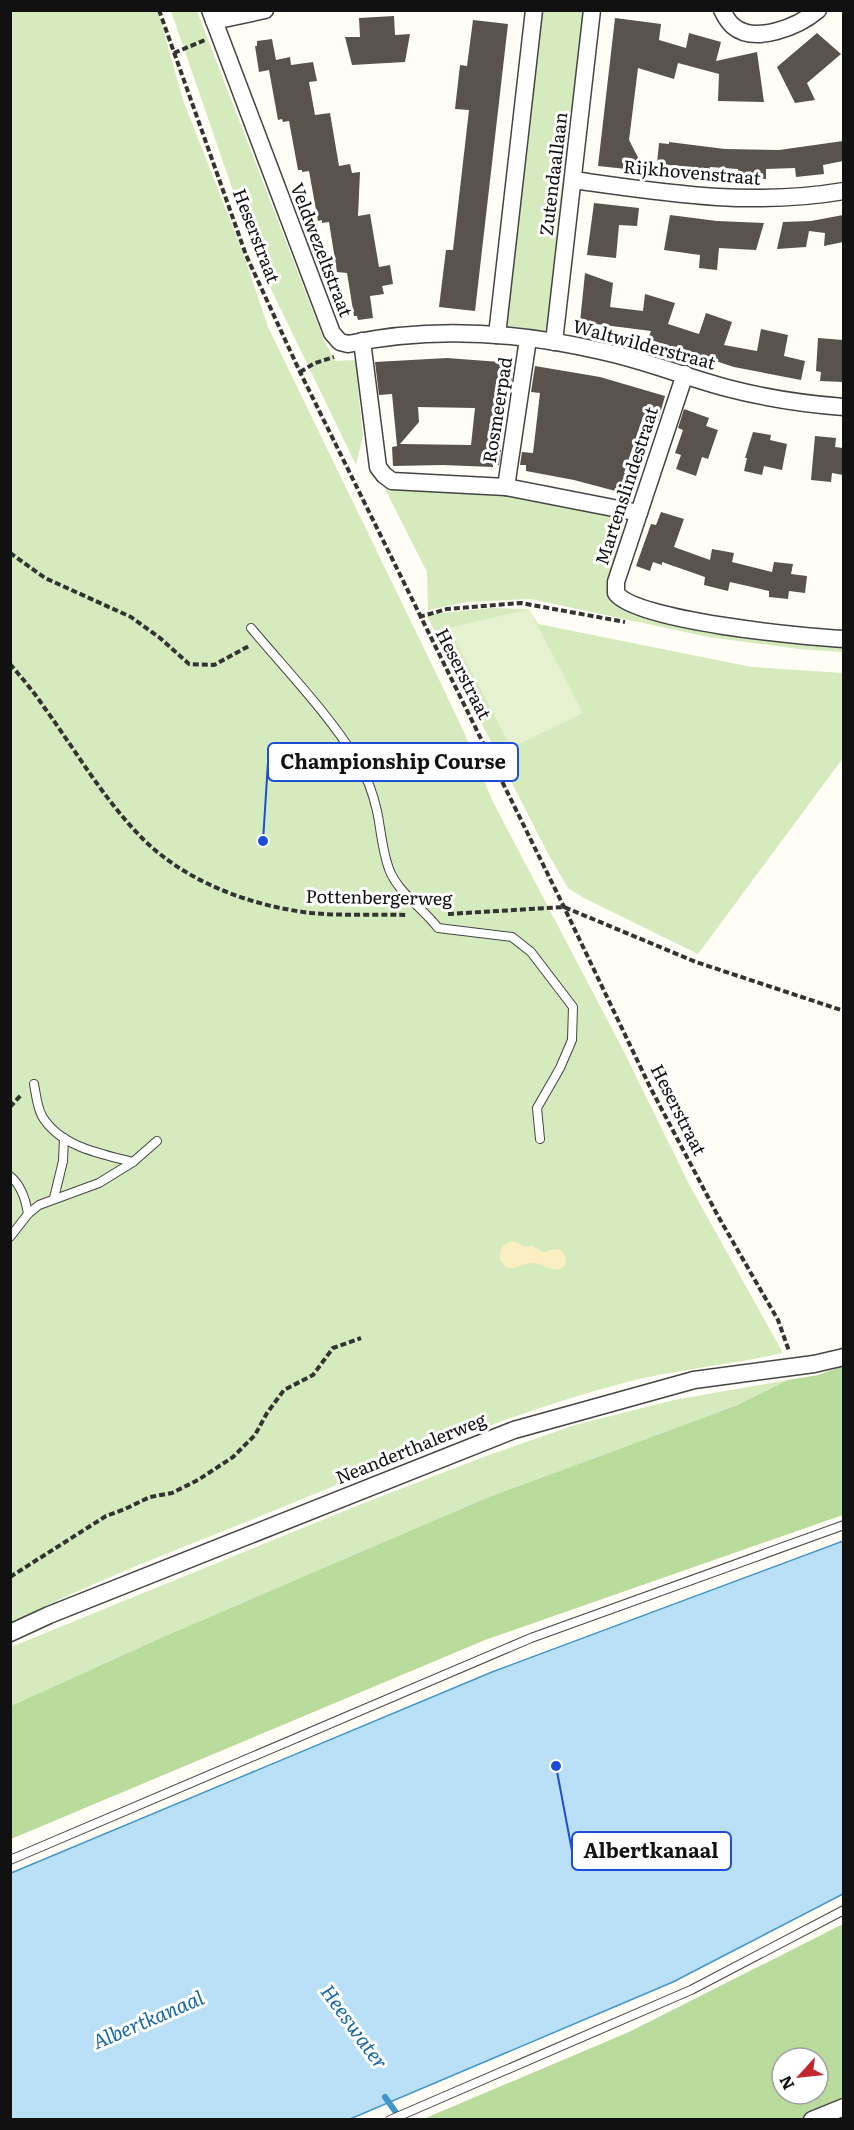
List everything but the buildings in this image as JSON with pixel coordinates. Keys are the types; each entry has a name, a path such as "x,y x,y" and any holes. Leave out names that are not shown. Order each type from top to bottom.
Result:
{"street":[{"path":"212,16 265,10"},
{"path":"497,335 534,10"},
{"name":"Zutendaallaan","path":"554,342 592,10"},
{"path":"722,10 733,26 753,33 783,29 804,20 818,10"},
{"name":"Veldwezeltstraat","path":"212,16 332,333 340,342 348,344 362,341"},
{"name":"Rijkhovenstraat","path":"573,180 647,190 746,199 806,196 843,190"},
{"name":"Waltwilderstraat","path":"362,341 428,333 497,335 554,342 601,351 726,388 808,405 843,406"},
{"name":"Rosmeerpad","path":"506,487 528,339"},
{"name":"Rosmeerpad","path":"362,341 378,467 392,481 506,487 639,513"},
{"name":"Martenslindestraat","path":"684,374 616,582 616,593 627,603 737,629 808,638 843,639"},
{"name":"Neanderthalerweg","path":"10,1634 60,1610 514,1430 694,1380 814,1364 843,1357"},
{"path":"812,2120 843,2107"}],"lane":[{"path":"251,628 305,691 357,761 371,790 383,852 390,872 405,893 429,915 438,928 512,937 531,952 573,1007 572,1040 560,1068 537,1108 540,1139"},
{"path":"34,1084 42,1115 55,1131 64,1138 102,1155 133,1162"},
{"path":"54,1198 63,1161 64,1138"},
{"path":"10,1237 28,1214 39,1205 99,1183 133,1162 157,1141"},
{"path":"10,1176 26,1201 28,1214"},
{"path":"10,1860 531,1638 843,1525"},
{"path":"390,2120 691,1990 843,1910"}],"path":[{"name":"Heserstraat","path":"159,10 246,255 300,372 564,907 650,1087 718,1216 778,1320 794,1365"},
{"path":"174,53 192,45"},
{"path":"300,372 315,363"},
{"path":"10,553 45,578 131,617 160,638 189,664 214,665 260,639"},
{"path":"419,617 447,609 521,603 625,622"},
{"name":"Pottenbergerweg","path":"10,664 44,706 73,751 143,839 179,868 214,887 268,904 312,913 429,915 564,907"},
{"path":"564,907 696,962 843,1011"},
{"path":"10,1577 105,1516 150,1497 172,1493 233,1458 255,1436 267,1413 284,1390 313,1375 333,1348 361,1338"}],"green space":[{"path":"11,11 158,11 183,100 243,253 268,327 463,730 493,802 622,1048 690,1186 783,1353 627,1382 492,1424 140,1564 11,1623"},
{"path":"171,11 197,11 324,340 335,361 355,360 363,436 356,465 257,260"},
{"path":"541,11 585,11 548,326 544,332 506,328 504,322"},
{"path":"385,489 508,493 627,515 606,585 614,602 843,645 843,652 799,649 708,637 531,599 467,602 428,610 427,572"},
{"path":"491,608 529,609 538,624 752,667 843,673 843,758 698,954 568,888 546,850 427,616"},
{"path":"529,609 583,713 511,748 449,628"},
{"path":"843,1366 843,1515 485,1640 11,1839 11,1706 159,1639 489,1497 735,1406 788,1380 818,1375"},
{"path":"788,1380 735,1406 489,1497 11,1706 11,1647 359,1505 486,1456 575,1425 674,1400"},
{"path":"843,1924 843,2119 421,2120 629,2032"}],"sand":[{"path":"514,1241 543,1252 561,1250 566,1258 565,1265 558,1269 534,1263 513,1268 506,1267 500,1260 500,1253 504,1245"}],"water":[{"name":"Albertkanaal","path":"843,1541 843,1894 673,1982 350,2119 11,2119 11,1873 492,1672"}],"waterway":[{"name":"Heeswater","path":"385,2097 395,2111"}],"place":[{"name":"Championship Course","path":"263,841"},
{"name":"Albertkanaal","path":"556,1766"}]}
